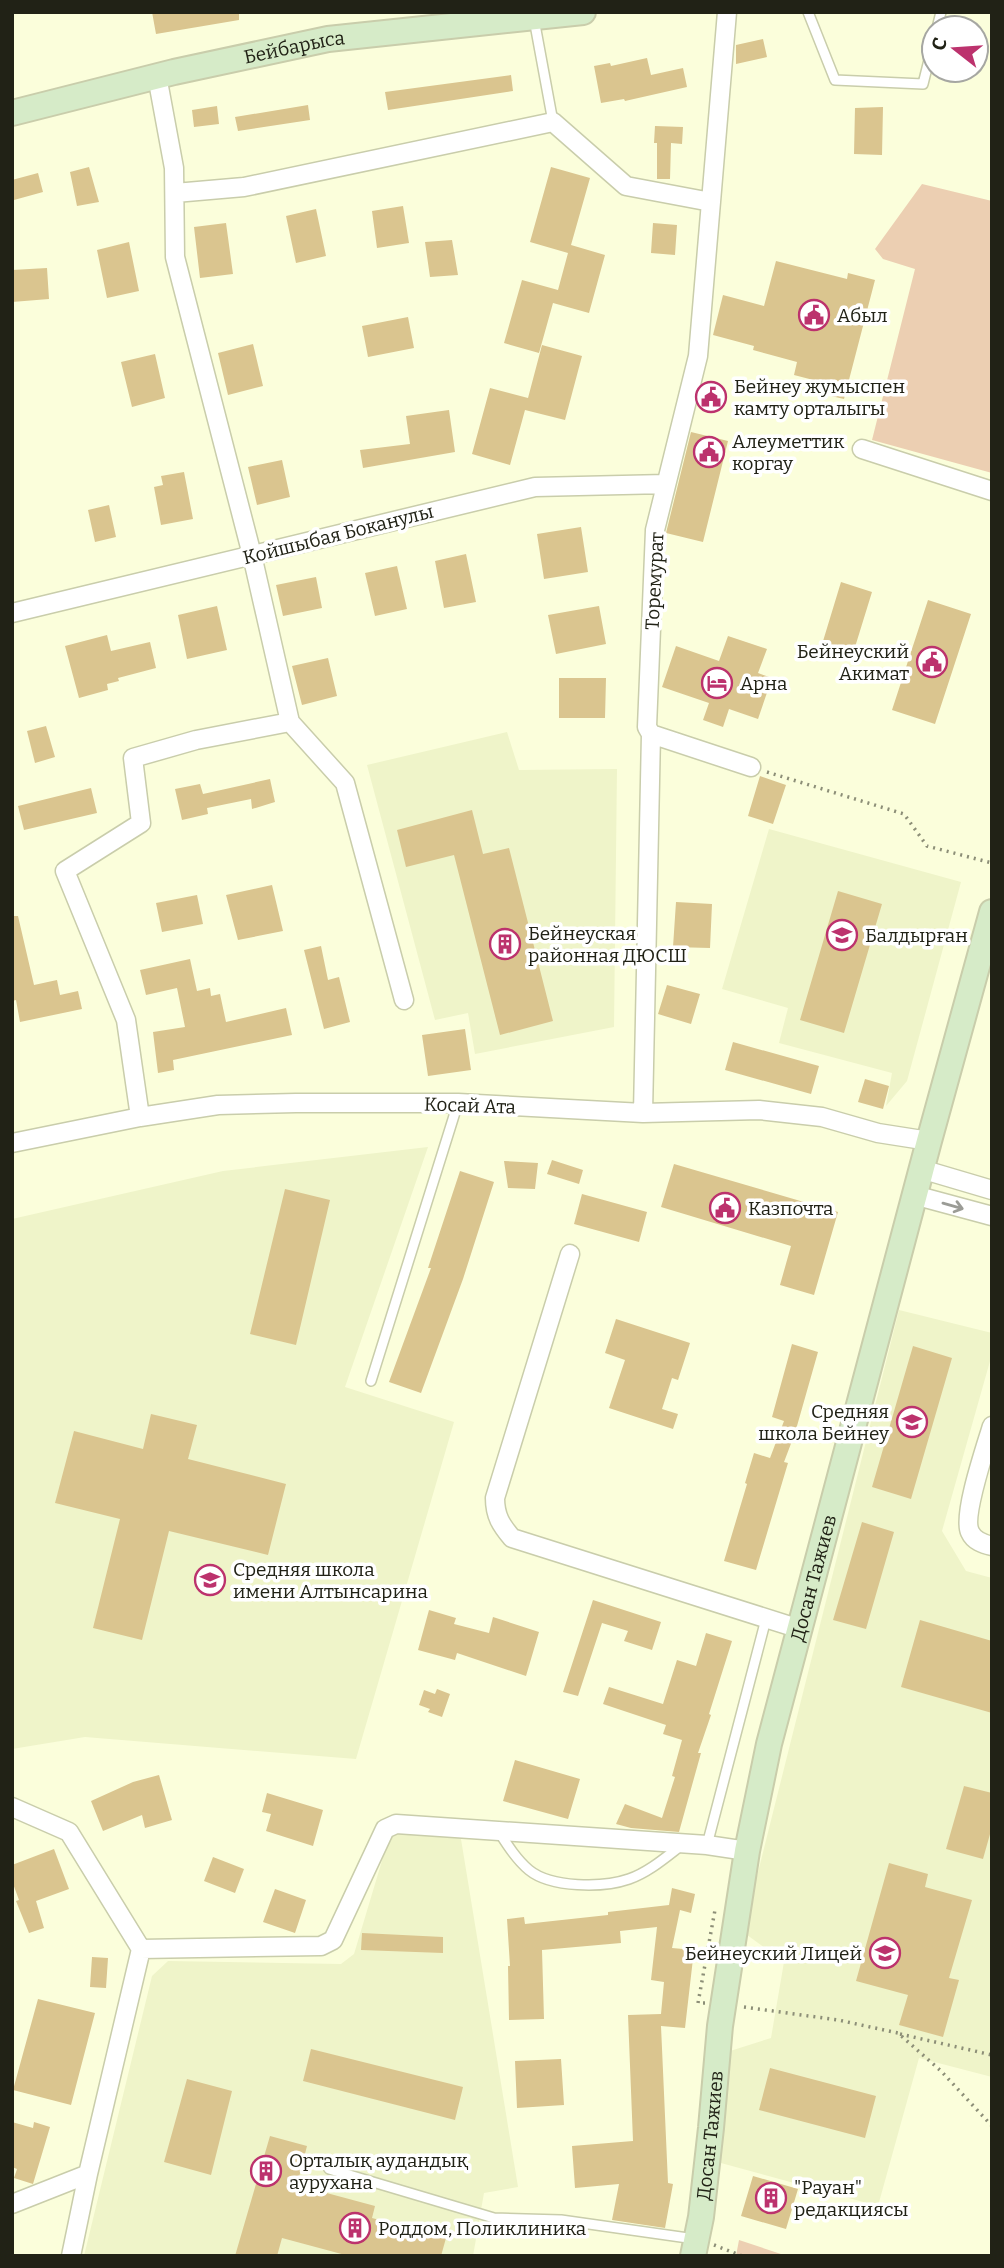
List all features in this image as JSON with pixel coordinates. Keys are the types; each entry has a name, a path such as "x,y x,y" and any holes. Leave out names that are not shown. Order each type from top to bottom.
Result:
{"street":[{"name":"Бейбарыса","path":"12,113 157,76 328,39 583,12"},
{"name":"Торемурат","path":"643,1113 651,734 647,727 655,530 698,356 727,12"},
{"path":"157,76 174,168 175,257 252,555 290,722 345,783 404,1000"},
{"path":"174,193 244,187 553,122 626,186 711,202"},
{"path":"862,449 992,491"},
{"name":"Койшыбая Боканулы","path":"12,613 535,486 666,484"},
{"path":"140,1117 126,1020 65,871 141,823 133,758 196,740 290,722"},
{"path":"651,734 751,767"},
{"name":"Досан Тажиев","path":"695,2247 710,2141 723,2006 747,1852 769,1744 992,912"},
{"name":"Косай Ата","path":"12,1143 140,1117 218,1105 296,1103 458,1103 643,1113 759,1110 822,1117 878,1133 929,1141"},
{"path":"921,1169 992,1190"},
{"path":"914,1195 992,1216"},
{"path":"570,1254 495,1499 495,1514 502,1526 512,1538 800,1629"},
{"path":"992,1426 967,1514 969,1531 979,1542 992,1546"},
{"path":"12,1807 69,1832 141,1949 71,2256"},
{"path":"141,1949 321,1946 333,1940 385,1829 396,1824 707,1845 747,1852"},
{"path":"12,2204 88,2174"}],"lane":[{"path":"808,12 835,80 920,84"},
{"path":"533,18 553,122"},
{"path":"371,1381 458,1103"},
{"path":"707,1845 766,1619"},
{"path":"498,1831 517,1859 531,1872 547,1881 578,1884 604,1884 627,1880 650,1870 684,1844"},
{"path":"330,2169 494,2218 561,2221 695,2247"}],"path":[{"path":"751,767 904,814 927,846 992,863"},
{"path":"715,1909 698,2003 767,2008 815,2016 992,2055"},
{"path":"898,2033 941,2071 992,2126"},
{"path":"695,2247 741,2256"}],"shaded area":[{"path":"922,184 992,201 992,473 872,440 915,269 883,259 875,249"},
{"path":"507,732 519,770 617,769 614,1027 475,1054 468,1013 435,1020 367,765"},
{"name":"Балдырған","path":"769,829 961,882 907,1081 886,1106 892,1073 779,1043 788,1008 722,989"},
{"name":"Средняя школа имени Алтынсарина","path":"428,1147 345,1387 454,1422 356,1759 85,1737 12,1749 12,1219 223,1171"},
{"path":"899,1310 992,1333 992,1354 942,1531 966,1571 992,1578 992,2077 919,2058 878,2206 699,2157 727,2052 771,2038 784,1962 743,1932"},
{"path":"460,1833 518,2187 484,2193 473,2256 84,2256 152,1976 168,1961 341,1964 354,1954 390,1834"},
{"path":"739,2240 787,2256 736,2256"}],"building":[{"path":"152,12 239,12 239,20 156,34"},
{"path":"763,39 767,57 736,64 736,45"},
{"path":"647,58 651,75 683,68 687,87 625,101 601,103 594,66 610,63 611,66"},
{"path":"511,75 513,91 388,110 385,92"},
{"path":"308,105 310,120 238,131 235,117"},
{"path":"217,106 219,124 194,127 192,110"},
{"path":"883,107 882,155 854,154 855,108"},
{"path":"655,126 683,127 682,144 671,143 670,179 657,179"},
{"path":"89,167 99,202 77,206 70,172"},
{"path":"551,167 590,178 571,245 605,255 589,313 553,303 539,353 504,343 522,280 558,290 568,253 530,242"},
{"path":"38,173 43,192 14,200 12,180"},
{"path":"403,206 409,243 377,248 372,211"},
{"path":"316,209 326,256 296,263 286,216"},
{"path":"226,223 233,274 200,278 194,227"},
{"path":"653,223 677,225 675,255 651,253"},
{"path":"452,240 458,275 430,277 425,242"},
{"path":"129,242 139,291 107,298 97,250"},
{"name":"Абыл","path":"776,261 847,279 848,273 875,280 844,399 818,393 821,382 794,375 797,362 713,335 723,295 764,306"},
{"path":"47,268 49,299 12,302 12,270"},
{"path":"408,317 414,348 368,357 362,326"},
{"path":"253,344 263,386 228,395 218,353"},
{"path":"542,345 582,356 565,420 525,410 510,465 472,454 490,388 528,398"},
{"path":"155,354 165,398 132,407 121,362"},
{"path":"449,410 455,452 363,468 360,450 410,444 406,416"},
{"path":"691,432 728,441 703,542 666,533"},
{"path":"282,460 290,497 257,505 248,467"},
{"path":"184,472 193,519 161,525 154,487 163,485 161,476"},
{"path":"109,505 116,537 95,542 88,510"},
{"path":"581,527 588,572 544,579 537,534"},
{"path":"466,554 476,602 444,608 435,561"},
{"path":"397,566 407,609 375,616 365,573"},
{"path":"316,577 322,608 283,616 276,585"},
{"path":"841,582 872,592 851,660 820,651"},
{"name":"Бейнеуский Акимат","path":"928,600 971,614 935,724 892,710"},
{"path":"217,606 227,650 187,659 178,615"},
{"path":"599,606 606,644 556,654 548,615"},
{"path":"107,635 111,651 150,642 156,668 118,678 119,681 107,684 108,690 79,698 65,646"},
{"name":"Арна","path":"728,636 767,649 758,673 772,678 758,719 729,709 723,727 703,720 709,703 662,687 676,646 719,661"},
{"path":"328,658 337,696 302,705 292,666"},
{"path":"559,678 606,678 605,718 559,718"},
{"path":"46,726 55,757 35,763 27,731"},
{"path":"760,776 786,785 773,824 748,816"},
{"path":"270,779 275,802 252,809 251,799 207,808 208,814 182,820 175,789 200,784 203,794"},
{"path":"91,788 97,813 24,830 18,806"},
{"name":"Бейнеуская районная ДЮСШ","path":"472,810 483,854 509,848 553,1021 500,1035 454,855 406,867 397,830"},
{"path":"272,885 283,931 238,940 226,895"},
{"path":"838,891 882,904 844,1033 800,1020"},
{"path":"197,895 203,924 162,932 156,903"},
{"path":"676,902 712,904 710,948 673,947"},
{"path":"12,916 18,916 34,985 57,980 60,995 78,991 82,1009 20,1022 16,1000 12,1001"},
{"path":"321,946 328,980 339,977 350,1022 324,1029 304,950"},
{"path":"190,959 197,991 210,988 211,996 220,994 226,1022 286,1008 292,1035 173,1060 174,1070 158,1073 153,1032 185,1027 177,988 146,995 140,970"},
{"path":"667,985 700,994 691,1024 658,1014"},
{"path":"465,1029 471,1070 428,1076 422,1035"},
{"path":"733,1042 819,1066 811,1094 725,1070"},
{"path":"865,1079 889,1086 883,1109 858,1102"},
{"path":"552,1160 583,1170 579,1184 547,1174"},
{"path":"504,1161 538,1163 535,1189 508,1188"},
{"path":"674,1164 838,1212 814,1295 780,1285 791,1246 661,1207"},
{"path":"460,1171 494,1182 463,1279 421,1393 389,1382 431,1268 428,1268"},
{"path":"285,1189 330,1200 296,1345 250,1334"},
{"path":"582,1194 647,1212 639,1242 574,1224"},
{"path":"616,1319 690,1343 678,1380 672,1378 662,1409 678,1414 673,1429 609,1408 625,1360 605,1353"},
{"path":"792,1344 818,1352 784,1462 788,1463 756,1570 724,1561 754,1453 770,1458 784,1421 772,1417"},
{"name":"Средняя школа Бейнеу","path":"913,1346 952,1358 911,1499 872,1487"},
{"name":"Средняя школа имени Алтынсарина","path":"151,1414 197,1425 188,1459 286,1484 268,1555 169,1531 142,1640 93,1628 120,1519 55,1503 74,1431 143,1449"},
{"path":"862,1522 894,1532 866,1629 833,1620"},
{"path":"593,1600 661,1622 652,1650 624,1641 628,1631 602,1623 578,1696 563,1692"},
{"path":"429,1610 456,1618 454,1624 489,1633 493,1617 539,1632 526,1676 457,1653 455,1660 418,1650"},
{"path":"920,1620 992,1641 992,1713 901,1687"},
{"path":"706,1633 732,1641 698,1753 701,1753 679,1832 616,1824 625,1804 662,1818 675,1777 672,1776 682,1740 663,1734 666,1725 603,1704 609,1687 663,1704 677,1660 696,1666"},
{"path":"437,1689 450,1694 442,1717 419,1705 424,1690 435,1694"},
{"path":"515,1760 580,1779 568,1819 503,1801"},
{"path":"159,1775 172,1820 145,1828 142,1815 103,1831 91,1801 133,1782"},
{"path":"964,1786 992,1793 992,1827 983,1859 946,1849"},
{"path":"267,1793 323,1810 313,1846 266,1831 271,1814 262,1812"},
{"path":"54,1849 69,1889 36,1901 44,1928 29,1933 16,1901 19,1900 12,1881 12,1865"},
{"path":"213,1857 244,1869 235,1893 204,1881"},
{"name":"Бейнеуский Лицей","path":"889,1863 928,1874 925,1887 972,1900 949,1978 959,1980 943,2037 899,2025 908,1995 856,1981"},
{"path":"672,1888 695,1894 691,1913 680,1910 672,1948 694,1950 685,2028 661,2026 668,2183 673,2184 665,2228 612,2220 619,2184 575,2188 572,2146 633,2141 628,2015 661,2014 664,1982 651,1980 657,1927 620,1931 621,1943 542,1950 544,2019 509,2020 507,1919 524,1917 525,1924 669,1905"},
{"path":"275,1889 306,1900 295,1933 263,1922"},
{"path":"362,1933 443,1937 443,1953 361,1950"},
{"path":"92,1957 108,1958 106,1988 90,1987"},
{"path":"38,1999 95,2013 71,2105 13,2090"},
{"path":"311,2049 463,2087 455,2120 303,2081"},
{"path":"561,2059 564,2105 517,2108 515,2061"},
{"path":"770,2068 876,2096 865,2138 759,2110"},
{"path":"187,2079 232,2091 211,2175 164,2162"},
{"path":"12,2122 33,2128 34,2122 50,2127 33,2184 14,2178 17,2169 12,2167"},
{"path":"270,2136 307,2146 297,2185 375,2206 372,2218 446,2238 441,2256 349,2256 282,2238 277,2256 235,2256"},
{"name":"\"Рауан\" редакциясы","path":"753,2176 798,2189 786,2229 741,2216"}],"place":[{"name":"Абыл","path":"814,315"},
{"name":"Бейнеу жумыспен камту орталыгы","path":"711,397"},
{"name":"Алеуметтик коргау","path":"709,452"},
{"name":"Бейнеуский Акимат","path":"932,662"},
{"name":"Арна","path":"717,683"},
{"name":"Балдырған","path":"842,935"},
{"name":"Бейнеуская районная ДЮСШ","path":"505,944"},
{"name":"Казпочта","path":"725,1208"},
{"name":"Средняя школа Бейнеу","path":"912,1422"},
{"name":"Средняя школа имени Алтынсарина","path":"210,1580"},
{"name":"Бейнеуский Лицей","path":"885,1953"},
{"name":"Орталық аудандық аурухана","path":"266,2171"},
{"name":"\"Рауан\" редакциясы","path":"771,2198"},
{"name":"Роддом, Поликлиника","path":"355,2228"}]}
